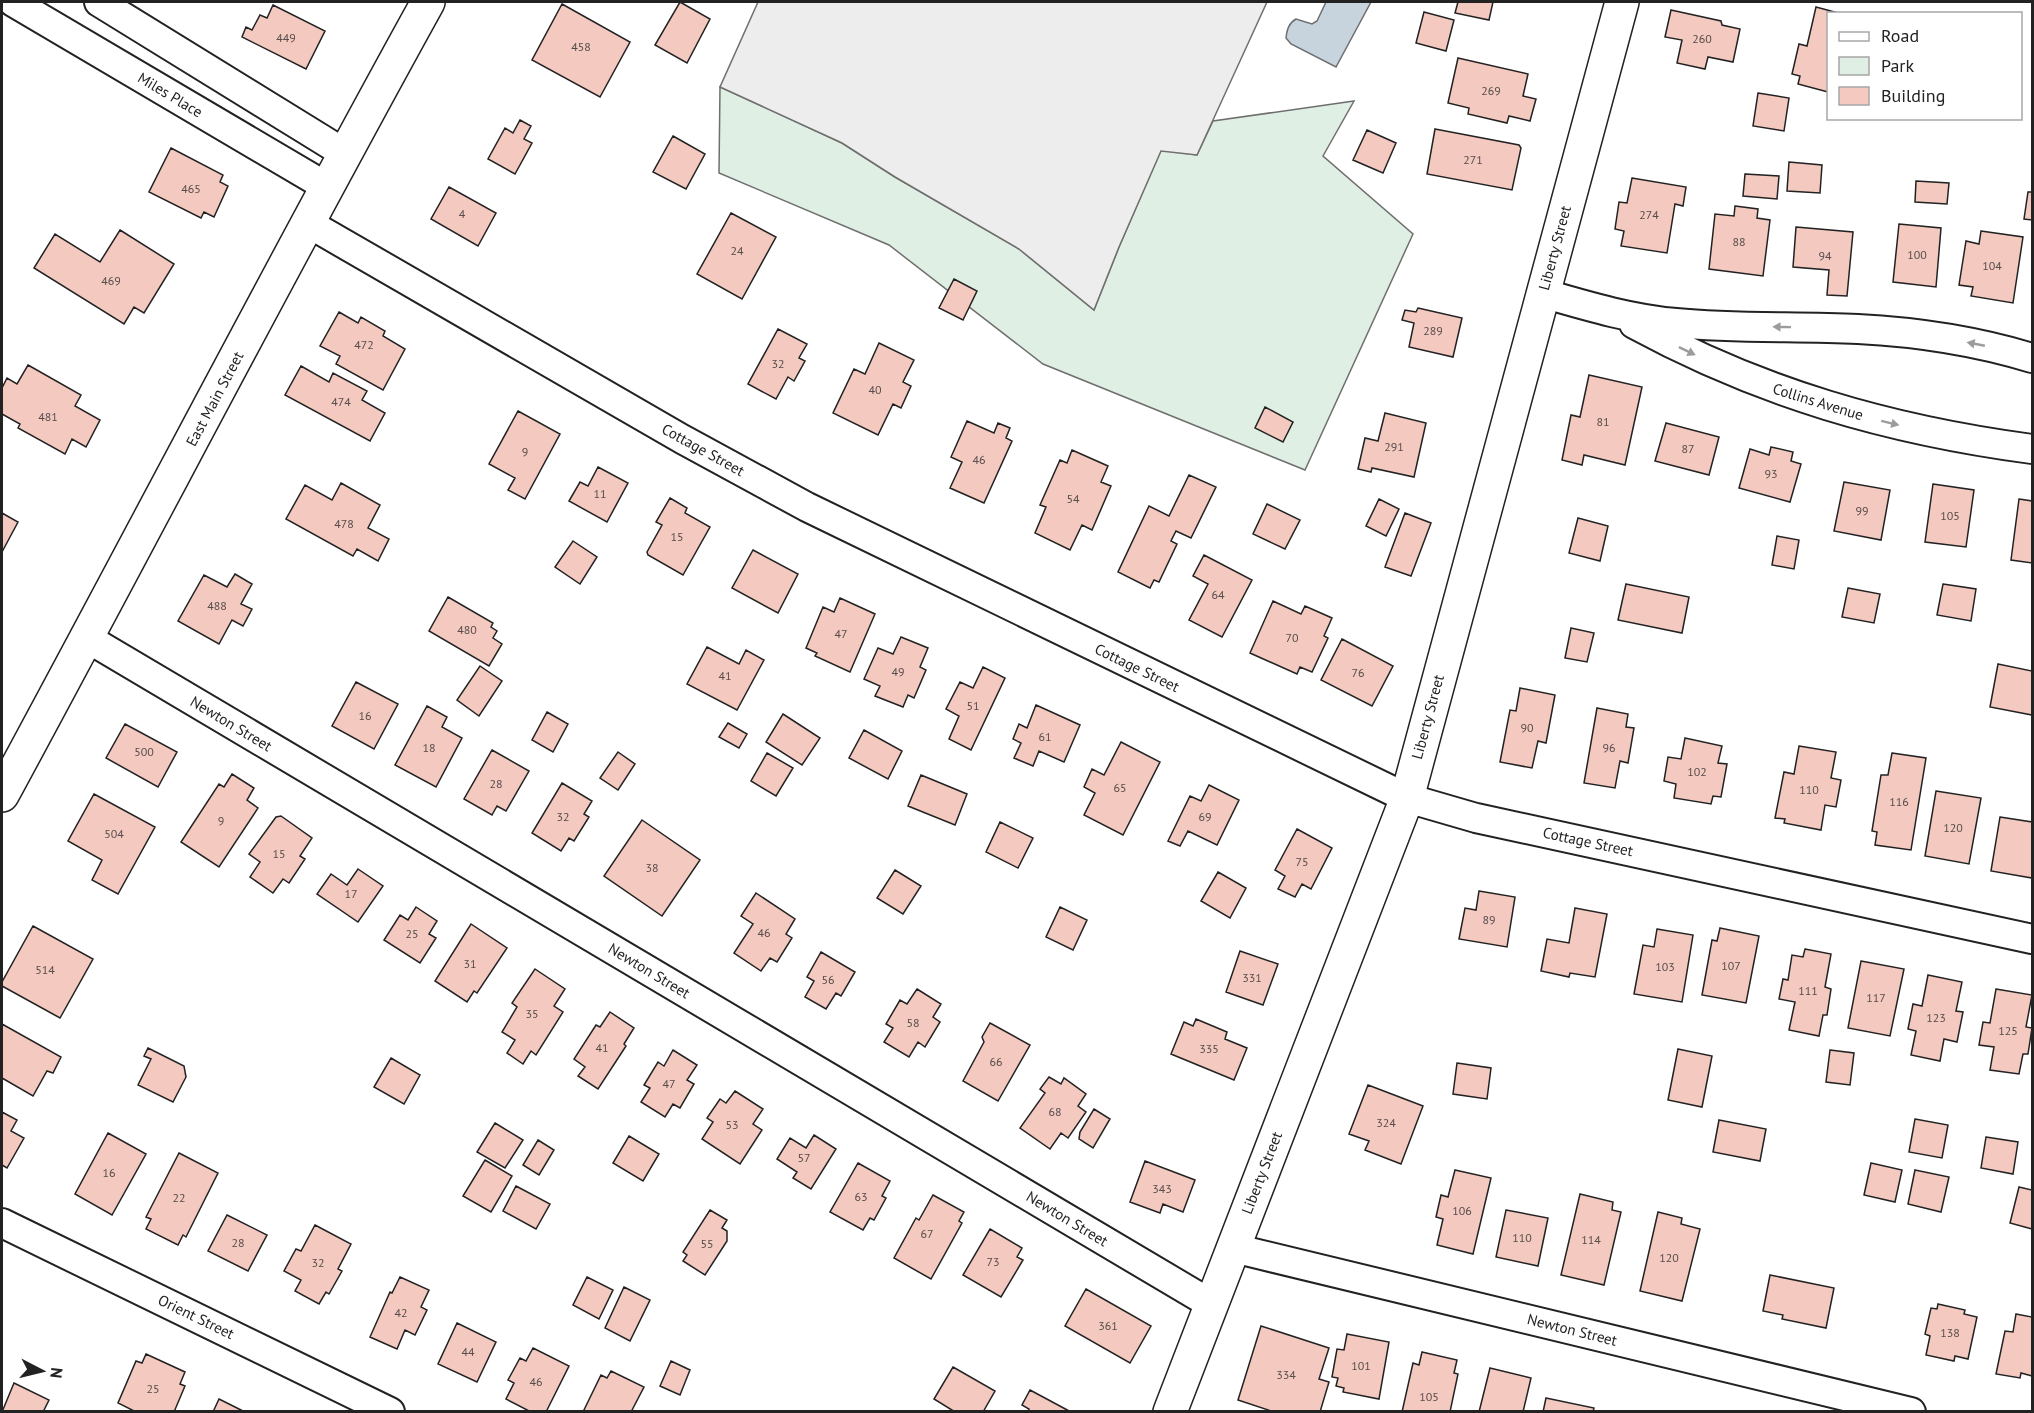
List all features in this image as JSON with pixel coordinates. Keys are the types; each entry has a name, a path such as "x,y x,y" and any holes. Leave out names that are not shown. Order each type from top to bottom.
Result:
{"main road":[{"name":"East Main Street","path":"2,795 344,153 428,2"},
{"name":"Liberty Street","path":"1170,1412 1407,798 1622,2"}],"street":[{"name":"Miles Place","path":"13,2 327,188"},
{"path":"99,2 344,153"},
{"name":"Cottage Street","path":"308,223 682,439 807,507 1407,798 1476,818 2032,939"},
{"name":"Collins Avenue","path":"1542,294 1617,314 1674,323 1859,329 1935,336 2003,349 2032,358"},
{"name":"Collins Avenue","path":"1617,314 1712,363 1763,385 1840,410 1920,430 1984,443 2032,449"},
{"name":"Newton Street","path":"87,638 1211,1304"},
{"name":"Orient Street","path":"2,1222 390,1412"},
{"name":"Newton Street","path":"1233,1248 1911,1412"}],"green space":[{"path":"720,87 842,143 895,177 1019,249 1094,310 1161,150 1197,155 1213,121 1354,101 1323,156 1413,234 1305,470 1043,364 889,245 719,173"}],"shaded area":[{"path":"758,2 1267,2 1197,155 1161,151 1094,310 1019,249 895,177 842,143 720,87"},
{"path":"1326,2 1371,2 1336,67 1291,44 1286,38 1289,27 1296,19 1312,24 1317,21"}],"building":[{"path":"680,2 710,19 687,63 655,45"},
{"path":"1458,2 1493,2 1489,20 1455,13"},
{"path":"562,4 630,42 600,97 532,60"},
{"path":"273,5 325,31 306,69 242,37 246,27 252,30 260,15 267,18"},
{"path":"1816,7 1835,12 1827,12 1827,92 1798,84 1800,76 1792,74 1799,44 1807,46"},
{"path":"1671,10 1721,21 1722,25 1740,29 1733,62 1708,57 1705,69 1677,63 1682,40 1665,37"},
{"path":"1424,12 1454,20 1446,51 1416,43"},
{"path":"1458,58 1528,74 1523,96 1536,99 1530,121 1509,116 1507,123 1468,114 1469,108 1448,103"},
{"path":"1758,93 1789,98 1784,131 1753,126"},
{"path":"520,120 531,126 524,139 532,143 515,174 488,159 505,128 513,133"},
{"path":"1435,129 1519,145 1521,148 1512,190 1427,174"},
{"path":"1367,130 1396,143 1383,173 1353,160"},
{"path":"673,136 705,154 686,189 653,172"},
{"path":"171,148 223,175 220,182 228,186 214,217 204,212 201,218 149,192"},
{"path":"1789,162 1822,165 1820,193 1787,191"},
{"path":"1745,174 1779,176 1777,199 1743,196"},
{"path":"1632,178 1686,187 1683,206 1675,204 1667,253 1621,246 1624,231 1615,229 1619,202 1627,203"},
{"path":"1916,181 1949,183 1947,204 1915,202"},
{"path":"449,187 496,213 478,246 431,219"},
{"path":"2028,192 2032,192 2032,220 2024,219"},
{"path":"1735,206 1758,209 1757,218 1770,220 1763,276 1709,269 1715,214 1734,216"},
{"path":"731,213 776,237 742,299 697,274"},
{"path":"1899,224 1941,228 1936,287 1893,282"},
{"path":"1796,227 1853,232 1847,296 1827,295 1829,270 1793,267"},
{"path":"120,230 174,264 144,313 134,307 124,324 34,268 55,234 100,262"},
{"path":"1981,231 2023,237 2013,303 1971,296 1973,287 1959,285 1966,241 1979,244"},
{"path":"954,279 977,291 963,320 939,308"},
{"path":"1418,308 1462,318 1453,357 1409,347 1414,323 1402,320 1405,310 1416,312"},
{"path":"339,312 358,323 361,317 385,331 383,336 405,349 383,390 336,364 340,356 320,346"},
{"path":"778,329 807,344 799,358 805,361 794,381 788,377 776,399 748,384"},
{"path":"879,343 914,360 903,382 911,386 901,408 893,404 878,435 833,413 854,369 865,374"},
{"path":"28,365 81,395 75,406 100,420 86,447 72,439 65,454 18,428 20,424 2,414 2,388 7,378 17,384"},
{"path":"301,366 329,382 333,373 367,391 362,400 385,413 370,441 285,395"},
{"path":"1589,375 1642,387 1625,465 1584,455 1582,465 1562,460 1571,415 1580,417"},
{"path":"1265,407 1293,422 1283,442 1255,428"},
{"path":"518,411 560,434 525,499 508,490 515,478 489,464"},
{"path":"1385,413 1426,423 1414,477 1372,468 1371,472 1358,469 1365,438 1378,441"},
{"path":"967,421 994,433 998,423 1010,428 1006,438 1012,441 984,503 950,488 962,462 951,457"},
{"path":"1666,423 1719,437 1709,475 1655,461"},
{"path":"1771,447 1793,452 1791,461 1801,464 1790,502 1739,488 1750,449 1769,455"},
{"path":"1072,450 1108,466 1101,482 1111,486 1092,530 1082,525 1070,550 1035,533 1046,507 1040,505 1060,460 1067,463"},
{"path":"598,467 628,483 607,522 569,501 580,482 588,486"},
{"path":"1189,475 1216,487 1191,538 1176,531 1171,541 1177,544 1159,582 1154,580 1150,588 1118,572 1149,506 1169,516"},
{"path":"1844,482 1890,490 1881,540 1834,531"},
{"path":"341,483 380,505 368,528 389,539 378,561 357,549 353,556 286,519 305,485 332,500"},
{"path":"1933,484 1974,490 1966,547 1925,542"},
{"path":"670,498 687,508 685,513 710,527 683,575 648,555 647,552 662,525 656,522"},
{"path":"1379,499 1399,509 1386,536 1366,526"},
{"path":"2019,499 2032,501 2032,563 2011,560"},
{"path":"1267,504 1300,520 1285,549 1253,534"},
{"path":"2,513 18,522 2,552"},
{"path":"1405,513 1431,523 1411,576 1385,567"},
{"path":"1578,518 1608,526 1600,561 1569,553"},
{"path":"1777,536 1799,540 1794,569 1772,565"},
{"path":"573,541 597,557 580,584 555,567"},
{"path":"753,550 798,574 778,613 732,588"},
{"path":"1204,555 1252,580 1222,637 1189,620 1208,584 1193,576"},
{"path":"235,574 252,584 241,604 252,609 243,626 232,620 219,644 178,621 204,575 227,587"},
{"path":"1626,584 1689,597 1682,633 1618,620"},
{"path":"1943,584 1976,589 1971,621 1937,615"},
{"path":"1848,588 1880,594 1874,623 1842,617"},
{"path":"448,597 493,623 491,627 497,631 493,638 502,644 489,666 429,631"},
{"path":"840,598 875,614 850,672 815,656 817,653 806,648 823,607 834,612"},
{"path":"1273,601 1301,614 1305,606 1332,618 1324,636 1328,638 1312,672 1300,667 1297,674 1250,653"},
{"path":"1571,628 1594,633 1587,662 1565,658"},
{"path":"901,637 928,648 920,667 926,670 914,698 908,695 903,707 875,696 880,686 864,679 878,648 893,654"},
{"path":"1342,639 1393,666 1372,706 1321,680"},
{"path":"707,647 739,664 746,650 764,660 737,710 687,684"},
{"path":"1998,664 2032,671 2032,715 1990,707"},
{"path":"480,666 502,681 479,716 457,700"},
{"path":"983,667 1005,678 971,750 949,739 959,716 946,709 960,682 973,688"},
{"path":"356,682 398,704 374,749 332,726"},
{"path":"1520,688 1555,695 1546,743 1538,741 1532,768 1500,762 1510,710 1516,711"},
{"path":"1036,705 1080,725 1064,762 1039,751 1033,766 1014,758 1021,743 1013,739 1019,724 1027,728"},
{"path":"427,706 447,717 442,727 462,738 436,787 395,765"},
{"path":"1597,708 1628,714 1626,727 1634,728 1628,763 1620,761 1615,788 1584,783"},
{"path":"547,712 568,724 553,752 532,740"},
{"path":"783,714 820,738 802,765 766,742"},
{"path":"728,723 747,734 739,748 719,737"},
{"path":"125,724 177,752 158,787 106,758"},
{"path":"864,730 902,751 888,779 849,758"},
{"path":"1685,738 1722,746 1718,763 1727,764 1721,797 1713,796 1711,804 1674,798 1676,784 1664,781 1668,757 1681,759"},
{"path":"1121,742 1160,762 1123,835 1084,815 1095,793 1084,787 1092,769 1104,775"},
{"path":"1799,746 1836,752 1831,778 1841,780 1836,807 1825,805 1821,830 1784,823 1785,819 1775,818 1784,772 1794,774"},
{"path":"492,750 529,771 506,811 497,806 492,815 464,799"},
{"path":"618,752 635,764 618,790 600,778"},
{"path":"767,753 793,768 776,796 751,781"},
{"path":"1892,753 1926,758 1911,850 1875,845 1877,832 1872,831 1881,775 1888,775"},
{"path":"232,774 254,788 247,800 258,808 219,867 181,842 219,784 224,787"},
{"path":"921,775 967,794 955,825 908,806"},
{"path":"562,783 592,801 584,814 589,817 574,841 569,838 561,851 532,833"},
{"path":"1209,785 1239,800 1217,845 1188,831 1180,846 1168,841 1190,796 1201,801"},
{"path":"1936,791 1981,798 1969,864 1925,856"},
{"path":"94,794 155,827 118,894 92,880 102,860 68,841"},
{"path":"281,816 312,838 300,856 305,859 289,883 283,879 273,893 250,877 260,862 249,854 276,817"},
{"path":"2000,817 2032,822 2032,878 1991,871"},
{"path":"642,820 700,860 662,916 604,876"},
{"path":"1000,822 1033,838 1018,868 986,852"},
{"path":"1297,829 1332,848 1311,889 1302,884 1295,897 1278,889 1285,876 1275,870"},
{"path":"358,869 383,886 358,922 317,894 331,874 347,885"},
{"path":"895,870 921,886 903,914 877,898"},
{"path":"1218,872 1246,888 1230,918 1201,901"},
{"path":"1479,891 1515,897 1507,947 1459,939 1465,908 1476,910"},
{"path":"756,893 795,919 786,934 792,938 777,962 770,958 761,971 734,953 753,924 741,916"},
{"path":"416,907 437,921 429,934 436,938 420,963 384,940 400,915 408,920"},
{"path":"1060,907 1087,920 1073,950 1046,937"},
{"path":"1575,908 1607,914 1595,977 1570,973 1569,977 1541,971 1547,939 1569,943"},
{"path":"471,924 507,948 477,993 474,991 467,1002 435,981"},
{"path":"33,926 93,959 60,1018 2,986 2,982"},
{"path":"1720,928 1759,936 1746,1003 1702,995 1712,940 1717,941"},
{"path":"1657,929 1693,935 1682,1002 1634,994 1643,945 1654,947"},
{"path":"1805,949 1831,954 1825,987 1831,989 1827,1015 1823,1015 1819,1036 1789,1030 1795,1002 1779,999 1783,979 1788,980 1792,955 1803,957"},
{"path":"1240,951 1278,964 1263,1005 1226,992"},
{"path":"821,952 855,972 841,996 836,993 826,1009 805,997 814,981 807,977"},
{"path":"1861,961 1904,969 1890,1036 1848,1028"},
{"path":"535,969 565,989 554,1006 563,1012 536,1055 531,1051 523,1064 507,1053 515,1040 502,1032 517,1007 512,1003"},
{"path":"1928,975 1962,982 1956,1011 1963,1012 1957,1042 1944,1039 1940,1061 1911,1055 1916,1031 1908,1029 1913,1004 1922,1006"},
{"path":"917,989 941,1004 933,1017 940,1022 925,1047 918,1042 909,1057 884,1042 893,1028 886,1024 900,1000 907,1004"},
{"path":"1996,989 2032,995 2026,1027 2032,1028 2028,1054 2023,1054 2019,1074 1990,1070 1994,1047 1979,1045 1983,1022 1990,1023"},
{"path":"610,1012 634,1028 624,1044 626,1046 598,1089 578,1076 585,1067 574,1059 596,1025 600,1027"},
{"path":"1196,1019 1227,1032 1225,1039 1247,1048 1234,1080 1171,1054 1184,1022 1193,1026"},
{"path":"990,1023 1030,1045 998,1101 963,1081 984,1042 982,1037"},
{"path":"2,1024 61,1057 53,1073 47,1071 33,1096 2,1078"},
{"path":"148,1048 184,1066 186,1077 173,1102 138,1085 151,1059 144,1056"},
{"path":"1678,1049 1712,1056 1702,1107 1668,1100"},
{"path":"673,1050 697,1065 687,1080 694,1084 680,1108 673,1104 665,1117 641,1102 650,1088 644,1085 658,1062 664,1066"},
{"path":"1830,1050 1854,1053 1850,1085 1826,1082"},
{"path":"391,1058 420,1075 404,1104 374,1087"},
{"path":"1457,1063 1491,1068 1487,1099 1453,1094"},
{"path":"1049,1077 1061,1084 1064,1078 1086,1094 1078,1106 1086,1112 1068,1138 1061,1133 1050,1149 1020,1128 1045,1093 1040,1089"},
{"path":"1368,1085 1423,1106 1401,1164 1365,1150 1369,1141 1349,1134"},
{"path":"735,1091 763,1109 753,1124 762,1130 740,1164 702,1139 713,1122 707,1118 720,1099 726,1103"},
{"path":"1094,1109 1110,1119 1093,1148 1079,1139 1080,1132"},
{"path":"2,1112 17,1120 11,1131 24,1138 7,1168 2,1165"},
{"path":"1915,1119 1948,1125 1942,1158 1909,1152"},
{"path":"1719,1120 1766,1129 1760,1161 1713,1152"},
{"path":"495,1123 523,1140 505,1168 477,1152"},
{"path":"108,1133 146,1154 112,1215 75,1194"},
{"path":"814,1135 836,1149 811,1189 793,1178 797,1172 777,1159 790,1138 806,1148"},
{"path":"629,1136 659,1154 643,1181 613,1163"},
{"path":"1986,1137 2018,1142 2013,1174 1981,1168"},
{"path":"538,1140 554,1150 539,1175 523,1165"},
{"path":"179,1153 218,1173 186,1237 183,1235 178,1245 146,1229 151,1219 146,1217"},
{"path":"485,1160 512,1176 491,1212 463,1196"},
{"path":"1145,1161 1195,1180 1183,1212 1163,1204 1160,1213 1130,1202"},
{"path":"858,1163 890,1181 882,1196 886,1198 874,1220 870,1218 863,1230 830,1212"},
{"path":"1871,1163 1902,1170 1895,1202 1864,1195"},
{"path":"1455,1170 1491,1178 1473,1254 1437,1245 1443,1219 1436,1217 1441,1195 1448,1197"},
{"path":"1915,1170 1949,1177 1941,1212 1908,1204"},
{"path":"516,1186 550,1204 536,1229 503,1211"},
{"path":"2019,1187 2032,1190 2032,1229 2010,1223"},
{"path":"1580,1194 1613,1202 1612,1210 1621,1212 1604,1285 1561,1275"},
{"path":"933,1195 964,1212 959,1221 962,1223 931,1279 894,1258 916,1218 919,1220"},
{"path":"710,1210 727,1220 722,1228 727,1231 727,1241 705,1275 683,1261 687,1255 683,1252"},
{"path":"1506,1210 1548,1218 1538,1266 1496,1257"},
{"path":"1658,1212 1682,1218 1681,1224 1700,1229 1682,1301 1640,1291"},
{"path":"227,1215 267,1235 248,1271 208,1251"},
{"path":"315,1225 351,1244 338,1269 342,1271 329,1294 326,1292 319,1304 295,1291 301,1280 284,1271 296,1249 301,1251"},
{"path":"990,1229 1022,1248 1017,1257 1023,1260 1001,1297 963,1275"},
{"path":"1770,1275 1834,1288 1826,1328 1782,1319 1783,1315 1763,1311"},
{"path":"400,1277 429,1290 421,1307 427,1310 415,1335 405,1330 397,1349 370,1337 390,1292 392,1293"},
{"path":"587,1277 613,1290 599,1319 573,1305"},
{"path":"624,1287 650,1300 630,1341 605,1328"},
{"path":"1086,1289 1151,1326 1130,1363 1065,1326"},
{"path":"1938,1304 1965,1310 1964,1314 1977,1317 1968,1359 1955,1356 1954,1361 1926,1355 1930,1336 1925,1334 1931,1308 1937,1309"},
{"path":"2016,1314 2032,1317 2032,1376 2021,1373 2020,1378 1996,1374 2005,1331 2013,1332"},
{"path":"457,1323 496,1342 477,1382 438,1364"},
{"path":"1261,1326 1329,1348 1319,1379 1329,1382 1320,1412 1274,1412 1238,1400"},
{"path":"1347,1334 1389,1342 1379,1399 1343,1392 1344,1388 1336,1386 1338,1378 1332,1377 1337,1349 1344,1350"},
{"path":"533,1348 569,1366 546,1412 531,1412 506,1399 514,1383 508,1380 520,1358 526,1361"},
{"path":"1422,1352 1457,1360 1454,1373 1458,1374 1450,1412 1402,1412 1413,1363 1419,1365"},
{"path":"146,1354 185,1372 180,1384 185,1386 174,1412 136,1412 118,1403 136,1361 142,1363"},
{"path":"671,1361 690,1370 680,1395 660,1386"},
{"path":"953,1367 995,1391 983,1412 955,1412 934,1399"},
{"path":"1490,1368 1531,1378 1523,1412 1479,1412"},
{"path":"611,1371 644,1387 631,1412 583,1412 601,1375 607,1378"},
{"path":"14,1383 49,1400 43,1412 2,1412"},
{"path":"1030,1390 1071,1412 1028,1412 1029,1409 1022,1405"},
{"path":"1546,1398 1594,1408 1593,1412 1543,1412"},
{"path":"219,1399 245,1412 213,1412"}]}
